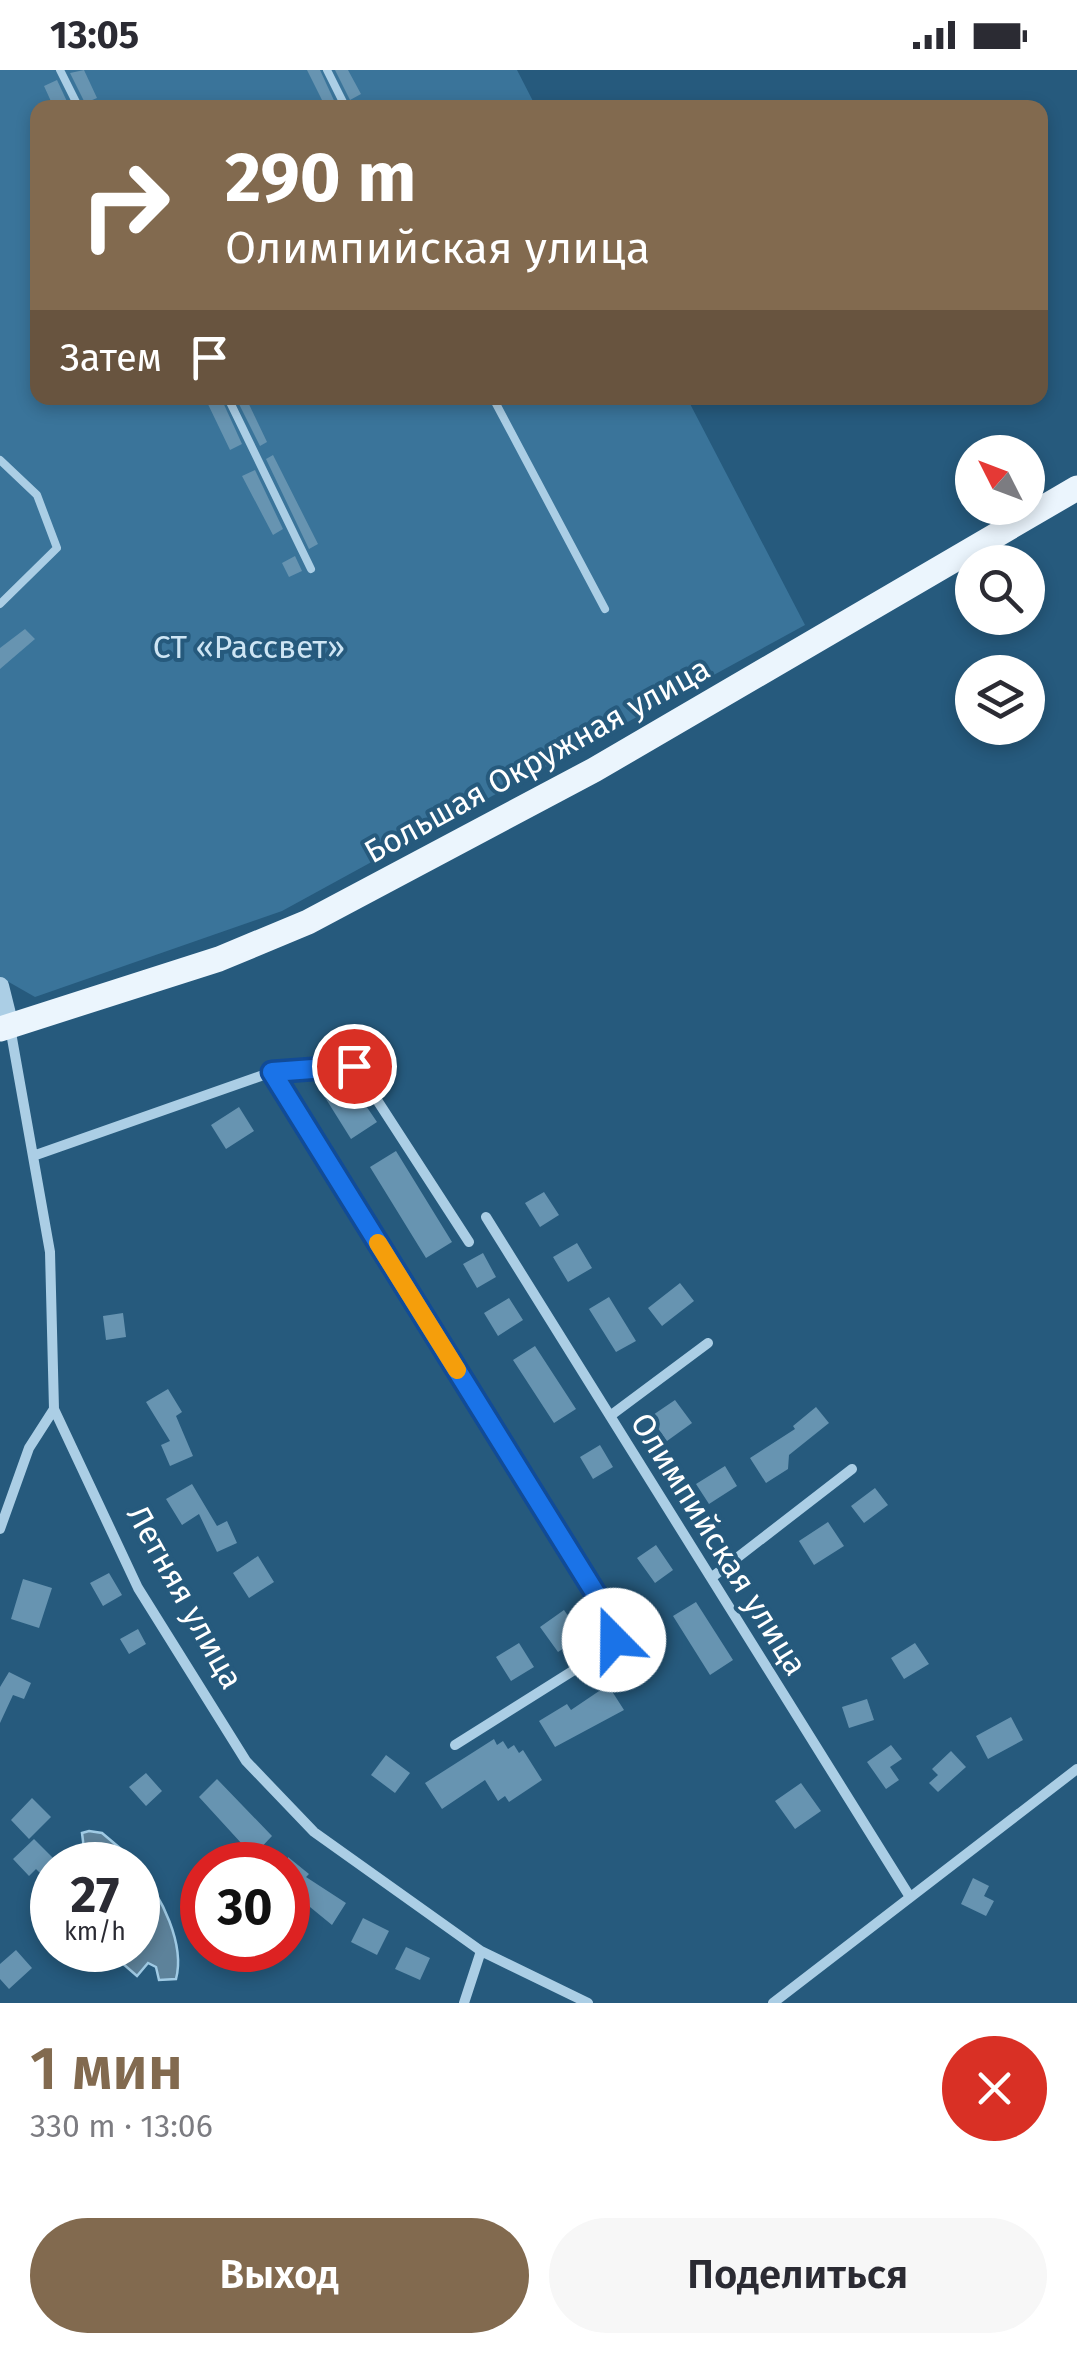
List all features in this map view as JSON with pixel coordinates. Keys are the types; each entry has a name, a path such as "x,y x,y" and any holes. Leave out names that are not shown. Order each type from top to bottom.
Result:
{"main road":[{"name":"Большая Окружная улица","path":"5,1028 219,958 308,922 594,770 1077,488"}],"street":[{"name":"Летняя улица","path":"0,986 50,1252 54,1409 138,1588 246,1761 314,1832 482,1952 588,2003"},
{"path":"33,1156 272,1072 354,1066 470,1242"},
{"path":"272,1072 612,1620 614,1640 606,1650 455,1745"},
{"name":"Олимпийская улица","path":"486,1217 910,1897"},
{"path":"610,1416 708,1343"},
{"path":"0,1529 28,1448 54,1409"},
{"path":"711,1578 852,1468"},
{"path":"773,2003 1077,1769"},
{"path":"464,2003 482,1952"}],"lane":[{"path":"60,70 75,100"},
{"path":"327,70 342,100"},
{"path":"231,405 311,569"},
{"path":"497,405 605,610"},
{"path":"0,460 37,495 57,548 0,604"}],"green space":[{"name":"СТ «Рассвет»","path":"0,70 517,70 532,100 30,100 30,405 691,405 805,625 282,911 35,997 0,977"}],"shaded area":[{"path":"82,1833 102,1833 113,1842 83,1842"},
{"path":"160,1903 174,1936 178,1966 176,1979 159,1980"}],"building":[{"path":"84,70 97,98 84,100 70,73"},
{"path":"307,70 320,70 334,100 322,100"},
{"path":"335,70 348,70 361,94 350,100"},
{"path":"57,80 66,100 50,100 44,86"},
{"path":"208,405 224,405 242,444 230,450"},
{"path":"240,405 249,405 267,442 260,446"},
{"path":"273,455 318,544 309,549 266,459"},
{"path":"255,470 283,529 273,535 242,476"},
{"path":"295,556 302,571 289,577 282,563"},
{"path":"25,629 35,639 0,669 0,648"},
{"path":"345,1075 377,1122 351,1139 321,1091"},
{"path":"239,1107 254,1131 226,1149 211,1125"},
{"path":"396,1151 452,1242 426,1258 370,1167"},
{"path":"544,1192 559,1215 540,1227 525,1203"},
{"path":"577,1243 592,1268 568,1282 553,1257"},
{"path":"483,1253 496,1277 477,1288 463,1264"},
{"path":"680,1283 694,1301 662,1326 648,1308"},
{"path":"609,1297 636,1341 616,1352 589,1309"},
{"path":"509,1298 523,1320 498,1336 484,1313"},
{"path":"123,1313 126,1337 106,1340 103,1316"},
{"path":"535,1346 576,1409 554,1423 513,1360"},
{"path":"168,1389 182,1412 176,1416 193,1456 170,1466 161,1445 170,1441 146,1402"},
{"path":"675,1400 692,1423 667,1441 650,1417"},
{"path":"816,1407 829,1423 789,1455 788,1469 766,1483 750,1458 795,1429 793,1426"},
{"path":"600,1445 613,1467 593,1479 580,1457"},
{"path":"725,1466 737,1486 709,1504 696,1484"},
{"path":"192,1484 217,1526 227,1521 237,1543 217,1552 199,1514 182,1525 166,1499"},
{"path":"875,1488 888,1505 864,1523 851,1506"},
{"path":"828,1522 844,1546 814,1565 799,1541"},
{"path":"656,1545 673,1570 655,1583 637,1558"},
{"path":"258,1556 274,1582 249,1598 233,1573"},
{"path":"109,1573 122,1595 103,1606 90,1583"},
{"path":"23,1579 52,1588 39,1628 11,1619"},
{"path":"696,1602 733,1660 710,1675 673,1616"},
{"path":"564,1610 582,1636 558,1652 540,1627"},
{"path":"138,1629 146,1644 129,1654 120,1639"},
{"path":"519,1643 534,1667 511,1681 496,1657"},
{"path":"915,1643 929,1664 904,1679 891,1658"},
{"path":"9,1672 31,1683 24,1699 13,1695 0,1723 0,1687"},
{"path":"608,1685 624,1710 555,1747 539,1721 567,1704 571,1710"},
{"path":"867,1699 874,1720 849,1728 842,1707"},
{"path":"1011,1717 1023,1740 988,1759 976,1736"},
{"path":"494,1739 497,1745 503,1741 508,1749 514,1745 519,1753 523,1750 542,1780 509,1802 505,1796 498,1801 485,1780 442,1809 425,1783"},
{"path":"891,1745 902,1759 890,1767 899,1780 886,1789 867,1762"},
{"path":"951,1751 966,1767 938,1792 929,1783 938,1775 932,1769"},
{"path":"386,1755 410,1773 395,1793 371,1775"},
{"path":"146,1773 162,1791 146,1806 129,1787"},
{"path":"217,1779 272,1836 266,1842 240,1842 199,1797"},
{"path":"801,1783 821,1811 795,1829 775,1801"},
{"path":"32,1798 51,1817 29,1839 11,1820"},
{"path":"30,1843 29,1876 13,1859"},
{"path":"973,1878 989,1886 984,1896 994,1901 986,1916 961,1904"},
{"path":"310,1880 346,1903 332,1925 310,1907"},
{"path":"363,1918 389,1931 377,1955 351,1942"},
{"path":"406,1947 430,1958 420,1980 395,1969"},
{"path":"16,1950 30,1970 9,1989 0,1979 0,1964"}],"slow traffic":[{"path":"378,1243 457,1370"}],"route":[{"path":"354,1066 272,1072 612,1620 614,1640"}]}
